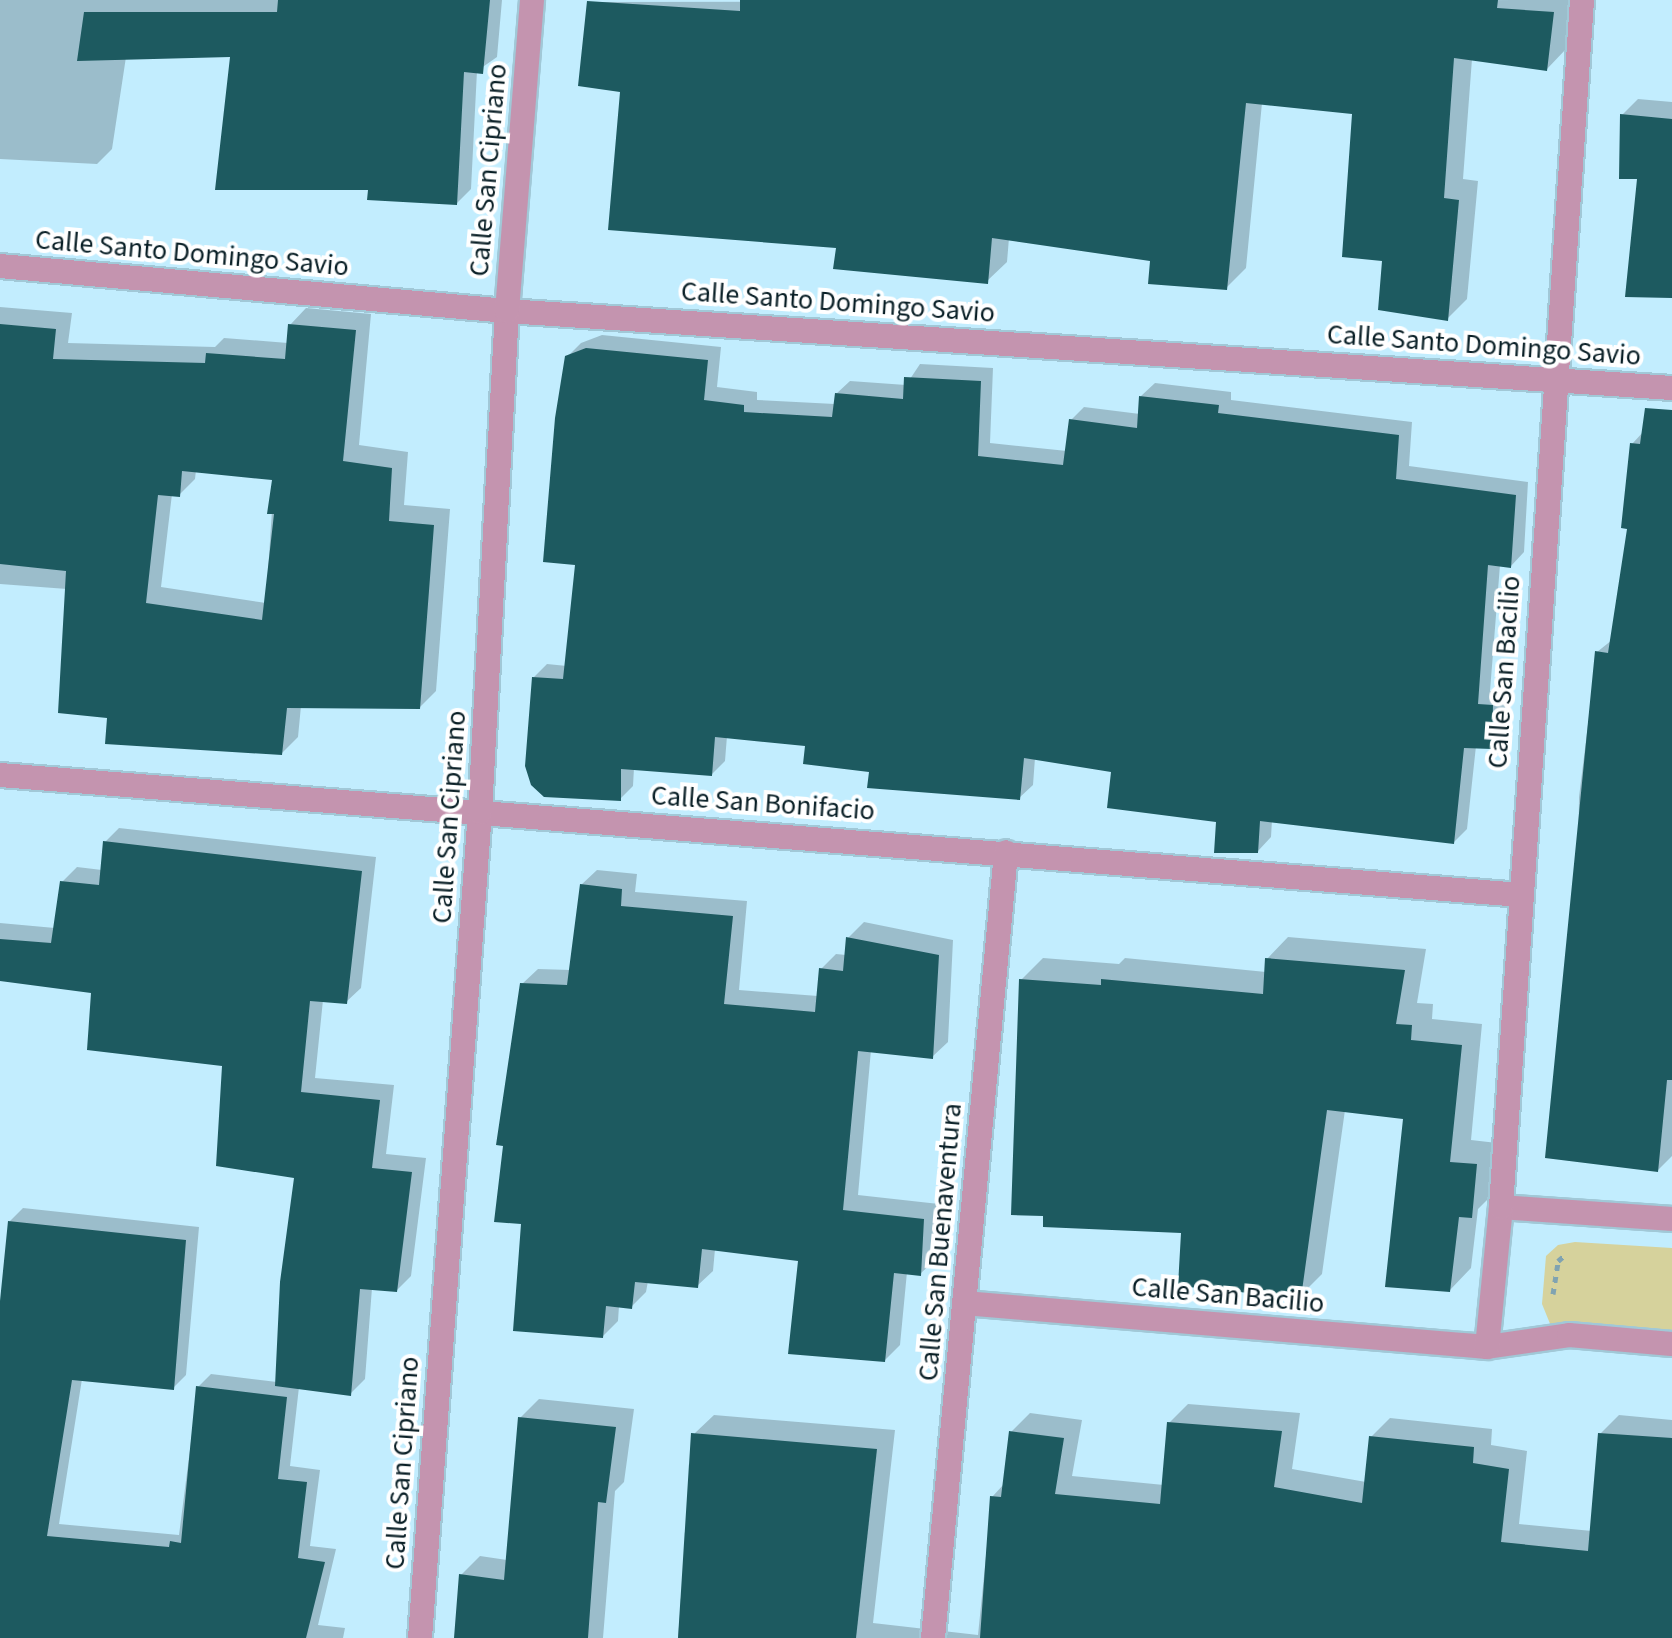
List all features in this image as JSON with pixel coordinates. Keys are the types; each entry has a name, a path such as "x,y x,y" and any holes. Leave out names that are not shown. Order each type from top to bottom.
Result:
{"street":[{"name":"Calle San Cipriano","path":"420,1638 480,812 507,311 532,0"},
{"name":"Calle San Bacilio","path":"1487,1347 1501,1207 1553,379 1582,0"},
{"name":"Calle Santo Domingo Savio","path":"0,266 507,311 1672,388"},
{"name":"Calle San Bonifacio","path":"0,775 1006,852 1520,895"},
{"name":"Calle San Buenaventura","path":"933,1638 1006,852"},
{"path":"1501,1207 1672,1219"},
{"name":"Calle San Bacilio","path":"964,1303 1487,1347 1569,1335 1672,1344"}],"shaded area":[{"path":"1575,1242 1672,1248 1672,1354 1553,1331 1542,1304 1546,1256 1558,1245"}],"building":[{"path":"278,0 490,0 483,74 464,72 457,205 367,200 368,190 215,190 230,57 77,61 84,12 277,12"},
{"path":"740,0 1498,0 1497,8 1554,12 1547,71 1454,58 1444,198 1459,200 1448,321 1378,310 1382,261 1342,257 1352,114 1246,103 1227,290 1148,284 1150,261 992,238 988,284 833,269 836,248 608,230 620,92 578,86 587,1 740,11"},
{"path":"1620,114 1672,119 1672,298 1625,297 1637,179 1619,179"},
{"path":"0,324 56,329 53,359 205,363 206,353 285,359 288,324 356,330 343,461 392,468 389,521 434,525 420,709 287,708 282,755 105,744 107,718 58,713 66,571 0,564","holes":["182,471 272,480 267,514 274,514 262,620 146,603 158,495 180,497"]},
{"path":"586,348 708,360 704,400 744,405 744,412 832,417 835,393 903,399 904,377 981,381 978,456 1063,465 1069,419 1137,428 1139,396 1219,405 1218,413 1399,435 1396,479 1516,495 1511,568 1488,565 1478,704 1493,705 1492,749 1464,748 1454,844 1260,821 1258,853 1214,853 1216,822 1107,808 1111,772 1024,758 1020,800 867,788 869,772 803,764 805,746 715,737 712,776 621,769 621,801 544,797 531,785 525,766 532,677 563,679 575,565 543,562 555,418 565,356"},
{"path":"1645,408 1672,410 1672,1080 1667,1080 1658,1172 1545,1158 1595,651 1608,653 1627,529 1621,528 1630,443 1640,444"},
{"path":"103,841 362,871 347,1004 310,1001 301,1092 380,1100 372,1168 412,1172 397,1292 360,1289 351,1396 275,1386 280,1282 294,1178 216,1166 222,1066 87,1050 91,993 0,981 0,939 51,943 60,881 99,885"},
{"path":"580,884 622,889 621,906 733,916 724,1004 815,1012 819,968 843,971 846,937 939,955 933,1059 858,1051 843,1210 924,1219 921,1276 894,1273 885,1362 788,1354 798,1261 702,1249 698,1288 635,1282 632,1309 606,1306 603,1338 513,1331 521,1224 494,1222 503,1146 496,1145 520,983 567,985"},
{"path":"1265,958 1405,970 1396,1024 1412,1025 1411,1040 1462,1045 1450,1162 1477,1164 1472,1218 1459,1217 1450,1292 1385,1287 1403,1119 1327,1110 1301,1298 1178,1286 1181,1233 1043,1227 1043,1216 1011,1215 1019,979 1101,985 1101,979 1263,994"},
{"path":"8,1221 186,1240 174,1390 72,1380 47,1536 169,1547 170,1541 181,1543 196,1386 287,1397 278,1479 307,1482 298,1558 325,1562 306,1638 0,1638 0,1301"},
{"path":"518,1417 616,1427 606,1503 598,1502 588,1638 454,1638 459,1574 504,1580"},
{"path":"1167,1422 1282,1431 1274,1487 1362,1503 1369,1436 1474,1447 1473,1463 1509,1469 1501,1542 1588,1551 1598,1433 1672,1438 1672,1638 980,1638 990,1496 1001,1497 1009,1431 1064,1438 1055,1494 1160,1504"},
{"path":"691,1433 877,1449 856,1638 678,1638"}]}
